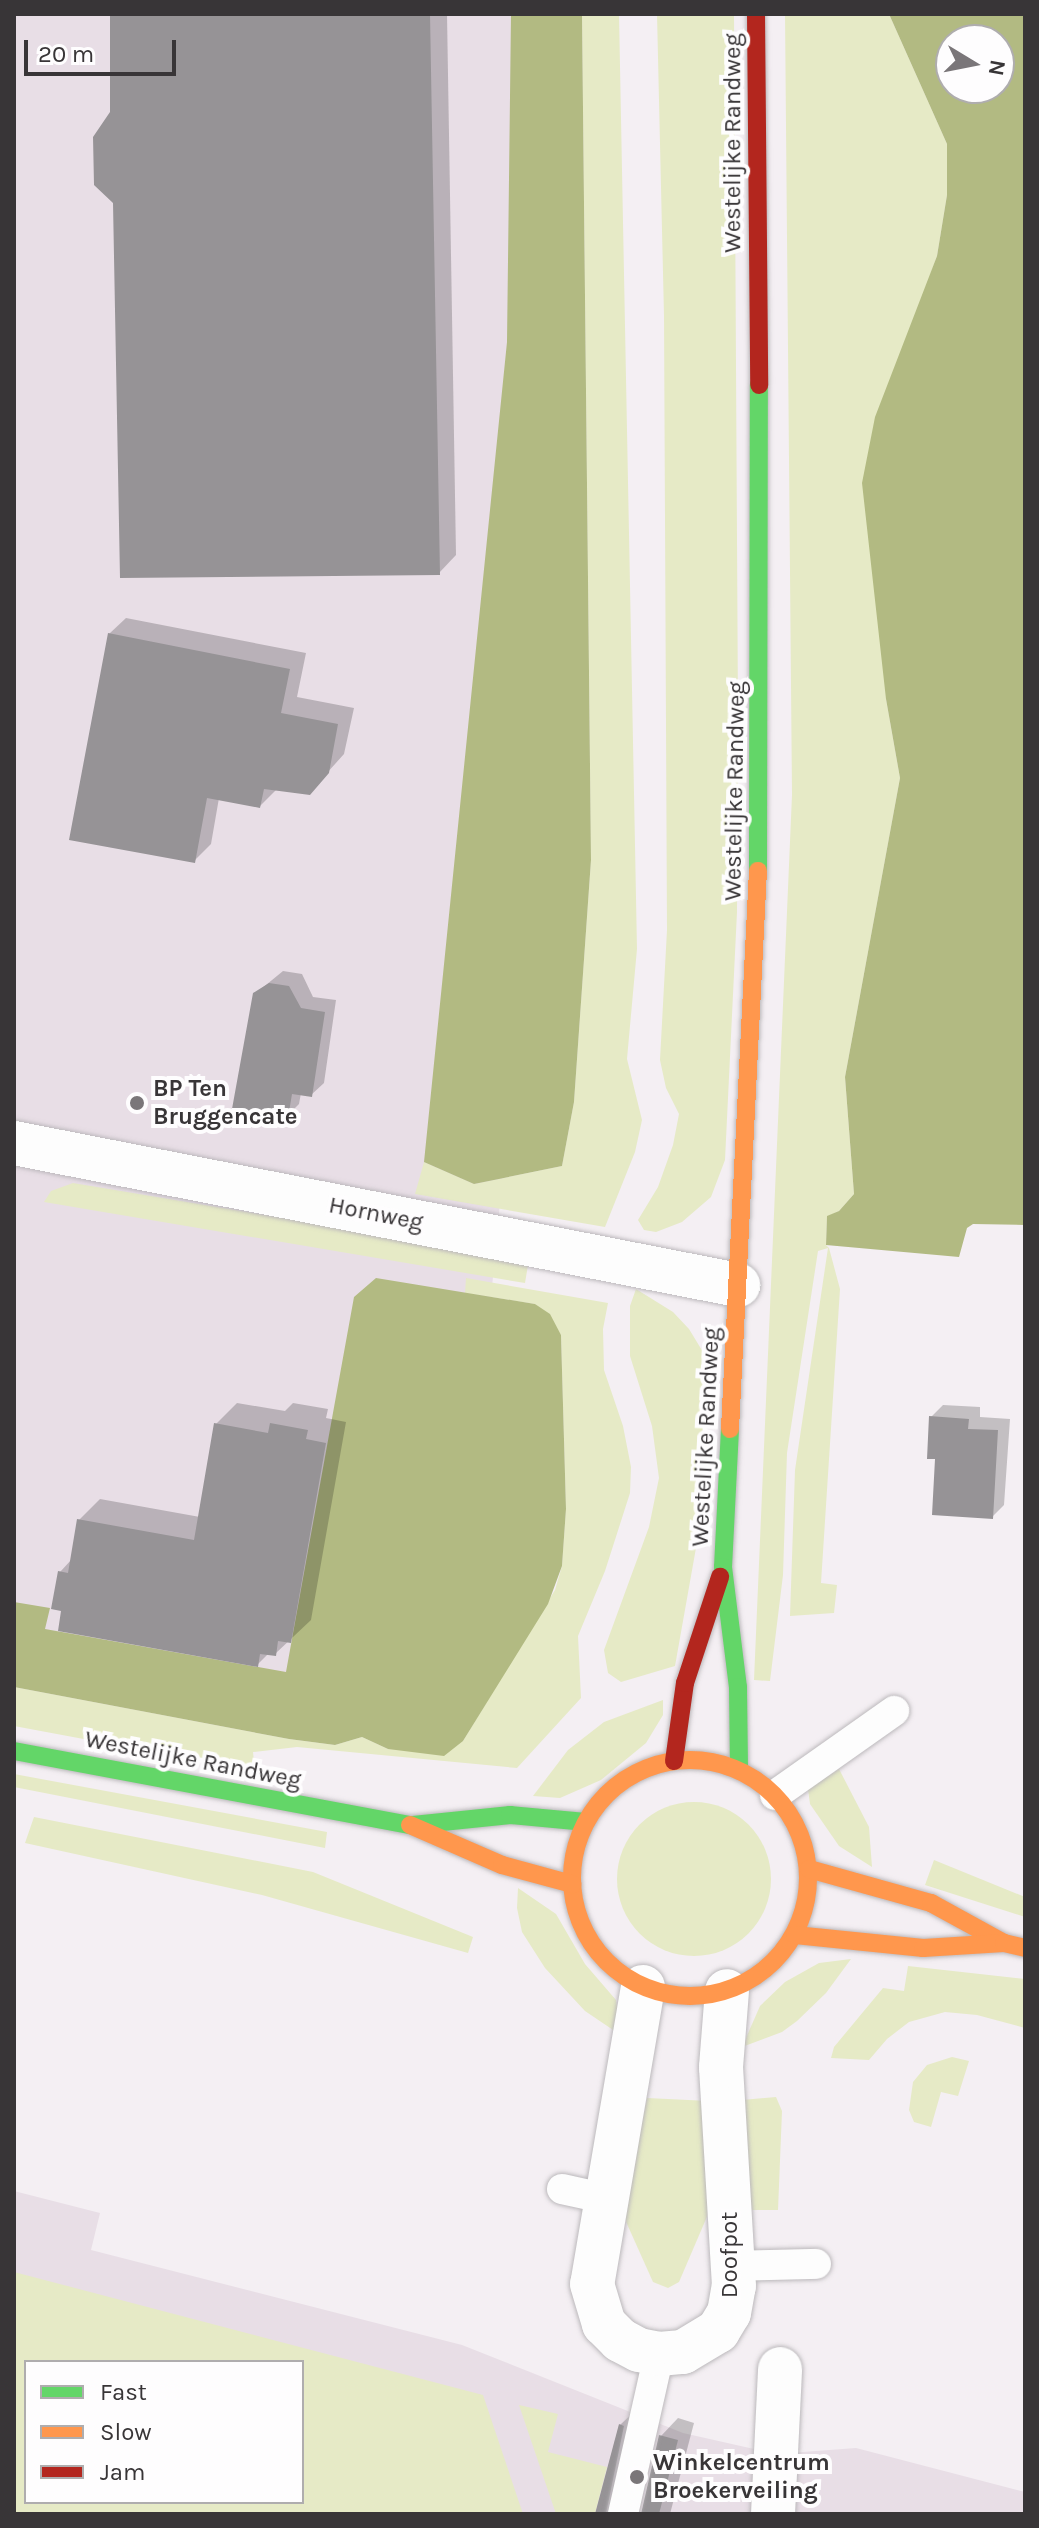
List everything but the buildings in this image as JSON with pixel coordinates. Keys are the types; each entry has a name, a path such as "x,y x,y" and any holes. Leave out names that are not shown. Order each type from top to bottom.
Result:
{"street":[{"name":"Westelijke Randweg","path":"739,1770 738,1687 723,1567 757,937 761,729 756,14"},
{"name":"Hornweg","path":"14,1143 738,1285"},
{"name":"Westelijke Randweg","path":"674,1761 685,1683 723,1567"},
{"name":"Westelijke Randweg","path":"14,1751 410,1825 502,1865 572,1884"},
{"path":"696,1759 739,1770 775,1795 799,1829 809,1869 806,1903 795,1935 776,1959 754,1978 727,1991 684,1996 643,1987 615,1969 593,1946 578,1916 572,1884 575,1852 586,1822 602,1799 623,1781 647,1768 696,1759"},
{"name":"Westelijke Randweg","path":"410,1825 510,1815 586,1822"},
{"path":"809,1869 931,1903 1004,1943 1025,1948"},
{"path":"795,1935 923,1948 1004,1943"},
{"path":"643,1987 592,2284 604,2324 620,2340 639,2350 659,2354"},
{"name":"Doofpot","path":"659,2354 683,2352 718,2331 729,2313 734,2286 721,2067 727,1991"},
{"path":"773,2514 780,2369"}],"lane":[{"path":"775,1795 894,1711"},
{"path":"562,2189 607,2199"},
{"path":"733,2266 816,2264"},
{"path":"623,2514 659,2354"}],"shaded area":[{"path":"14,14 554,14 546,711 482,1394 337,1691 14,1638"},
{"path":"511,14 582,14 591,860 574,1102 562,1166 474,1184 424,1162 507,342"},
{"path":"582,14 619,14 637,949 627,1059 642,1120 635,1152 605,1227 415,1194 424,1162 474,1184 562,1166 574,1102 591,860"},
{"path":"657,14 734,14 738,713 737,912 725,1160 711,1197 682,1222 656,1232 644,1230 638,1220 658,1187 673,1145 679,1114 666,1088 660,1060 667,930 664,316"},
{"path":"785,14 889,14 947,144 947,195 937,256 909,335 886,699 900,778 845,1077 854,1194 839,1211 827,1217 826,1245 829,1248 840,1289 821,1583 837,1585 834,1613 790,1616 795,1470 828,1248 818,1251 787,1453 783,1575 770,1681 754,1680 792,795"},
{"path":"889,14 1025,14 1025,1225 973,1224 967,1228 959,1257 826,1245 827,1216 839,1211 854,1194 845,1077 900,778 886,699 862,483 875,417 937,256 947,195 947,144"},
{"path":"73,1183 529,1259 525,1283 44,1202 51,1191"},
{"path":"376,1278 535,1304 550,1314 561,1335 566,1509 562,1566 548,1604 463,1741 444,1756 388,1749 362,1737 335,1745 14,1687 14,1602 50,1608 45,1629 286,1672 354,1297"},
{"path":"466,1278 608,1303 603,1329 604,1370 623,1426 631,1467 630,1493 605,1571 578,1636 581,1698 517,1768 297,1747 253,1752 255,1771 14,1726 14,1687 335,1745 362,1737 388,1749 463,1741 555,1590 562,1566 566,1509 561,1335 535,1304 465,1293"},
{"path":"636,1289 673,1312 689,1329 703,1352 710,1383 699,1531 675,1666 621,1682 608,1673 604,1650 649,1527 659,1478 652,1426 630,1356 630,1306"},
{"path":"663,1700 663,1715 646,1743 601,1780 560,1798 533,1796 568,1750 604,1722"},
{"path":"839,1769 869,1827 872,1867 839,1846 810,1804 808,1789"},
{"path":"14,1774 327,1832 325,1848 14,1787"},
{"path":"694,1802 724,1807 749,1824 766,1849 771,1879 766,1909 749,1934 724,1951 694,1956 664,1951 639,1934 622,1909 617,1879 622,1849 639,1824 664,1807"},
{"path":"34,1817 313,1872 473,1937 468,1953 262,1895 25,1843"},
{"path":"934,1860 1025,1897 1025,1917 925,1885"},
{"path":"518,1888 556,1914 585,1964 616,2000 622,2036 585,2011 545,1968 522,1932 517,1908"},
{"path":"851,1959 826,1993 797,2021 782,2032 742,2047 760,2006 785,1982 819,1963"},
{"path":"908,1966 1025,1979 1025,2028 977,2015 945,2012 909,2022 887,2039 869,2060 831,2058 834,2047 883,1988 904,1991"},
{"path":"952,2057 969,2061 958,2096 941,2092 931,2127 914,2122 909,2110 913,2082 927,2065"},
{"path":"776,2097 782,2111 778,2210 751,2210 742,2100"},
{"path":"647,2098 709,2101 715,2198 679,2282 668,2288 653,2282 623,2215"},
{"path":"14,2191 100,2213 91,2250 462,2345 683,2433 776,2454 856,2448 1025,2492 1025,2514 14,2514"},
{"path":"14,2272 483,2395 523,2514 14,2514"},
{"path":"519,2405 558,2414 548,2452 607,2467 595,2514 556,2514"}],"traffic: fast":[{"path":"758,871 759,385"},
{"path":"730,1429 723,1567 738,1687 739,1770"},
{"path":"14,1751 410,1825"},
{"path":"413,1825 510,1815 586,1822"}],"traffic: slow":[{"path":"730,1429 758,871"},
{"path":"690,1760 713,1762 735,1769 773,1795 799,1833 806,1855 808,1878 806,1901 799,1923 773,1961 735,1987 713,1994 690,1996 667,1994 645,1987 607,1961 581,1923 574,1901 572,1878 574,1855 581,1833 607,1795 645,1769 667,1762 690,1760"},
{"path":"410,1825 502,1865 572,1884"},
{"path":"809,1869 931,1903 1004,1943"},
{"path":"795,1935 923,1948 1004,1943 1025,1948"}],"traffic: jam":[{"path":"756,14 759,385"},
{"path":"674,1761 685,1683 720,1577"}],"place":[{"name":"BP Ten Bruggencate","path":"137,1103"},
{"name":"Winkelcentrum Broekerveiling","path":"637,2477"}]}
